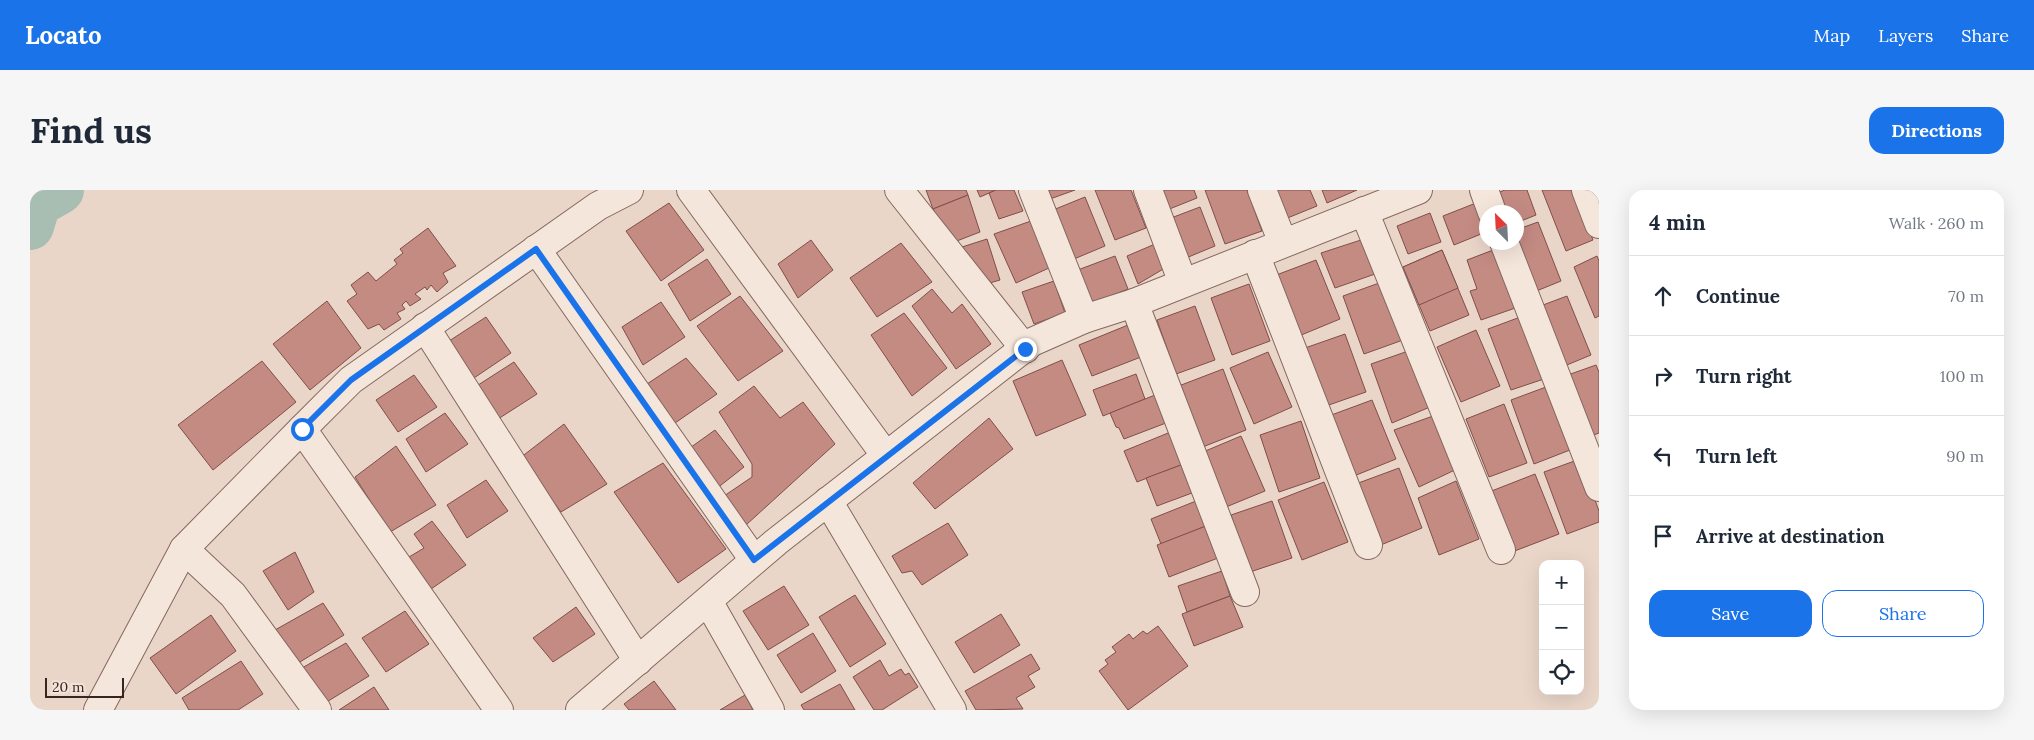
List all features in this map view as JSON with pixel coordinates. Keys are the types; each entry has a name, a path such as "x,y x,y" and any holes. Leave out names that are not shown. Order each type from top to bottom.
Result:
{"street":[{"path":"98,710 184,549 351,380 598,206 629,190"},
{"path":"691,190 886,456"},
{"path":"899,190 1025,349"},
{"path":"1033,190 1084,319"},
{"path":"1148,190 1183,283"},
{"path":"1262,190 1283,244"},
{"path":"580,710 754,560 1032,342 1084,319 1134,303 1283,244 1370,203 1418,190"},
{"path":"1484,190 1489,205"},
{"path":"1586,190 1599,224"},
{"path":"1370,203 1501,550"},
{"path":"536,249 754,560"},
{"path":"1507,250 1599,486"},
{"path":"1256,254 1368,545"},
{"path":"1134,303 1245,592"},
{"path":"426,327 638,661"},
{"path":"302,429 499,710"},
{"path":"828,501 952,710"},
{"path":"184,549 233,595 317,710"},
{"path":"708,601 770,710"}],"building":[{"path":"926,190 966,190 968,195 933,209"},
{"path":"977,190 996,190 980,197"},
{"path":"996,190 1014,190 1023,211 999,219 989,193"},
{"path":"1047,190 1075,190 1050,199"},
{"path":"1095,190 1131,190 1146,228 1115,240"},
{"path":"1159,190 1194,190 1197,198 1167,210"},
{"path":"1205,190 1247,190 1262,231 1225,244"},
{"path":"1273,190 1310,190 1317,206 1285,219"},
{"path":"1322,190 1357,190 1327,203"},
{"path":"1505,190 1527,190 1536,215 1524,220 1524,205 1502,205 1497,193"},
{"path":"1542,190 1573,190 1593,240 1566,251"},
{"path":"968,195 980,232 949,244 933,209"},
{"path":"1085,197 1105,246 1074,259 1053,210"},
{"path":"669,203 704,250 661,281 626,231"},
{"path":"1476,203 1479,212 1479,235 1454,245 1443,216"},
{"path":"1200,207 1215,246 1186,258 1171,218"},
{"path":"1430,213 1441,242 1408,254 1397,226"},
{"path":"1031,221 1049,268 1016,283 994,234"},
{"path":"1538,222 1561,281 1534,292 1519,250 1524,250 1524,227"},
{"path":"428,228 456,266 443,273 448,282 437,292 431,285 427,290 425,287 415,294 421,299 410,306 406,301 402,305 405,309 397,313 401,319 384,330 379,324 368,329 347,301 357,294 351,285 368,272 376,281 397,264 394,260 403,253 400,249"},
{"path":"1367,238 1378,273 1335,288 1321,253"},
{"path":"987,239 1000,280 983,285 973,280 962,247"},
{"path":"811,240 833,270 798,298 778,264"},
{"path":"901,243 932,282 877,317 850,278"},
{"path":"1155,244 1165,268 1138,284 1127,256"},
{"path":"1442,250 1469,315 1430,331 1403,267"},
{"path":"1442,250 1458,288 1419,305 1403,267"},
{"path":"1493,250 1502,250 1521,306 1481,320 1470,291 1477,289 1467,260"},
{"path":"1115,256 1128,289 1088,305 1075,271"},
{"path":"1597,256 1599,261 1599,316 1595,318 1574,267"},
{"path":"707,259 731,294 690,321 668,284"},
{"path":"1316,260 1340,319 1294,338 1271,277"},
{"path":"1054,281 1065,313 1034,324 1022,292"},
{"path":"1382,282 1403,340 1364,354 1343,296"},
{"path":"1249,284 1270,341 1232,355 1211,298"},
{"path":"932,289 952,313 962,304 991,344 956,369 912,306"},
{"path":"740,296 783,351 738,381 697,326"},
{"path":"1567,296 1591,355 1562,367 1535,308"},
{"path":"327,301 361,348 310,390 273,344"},
{"path":"661,302 685,337 643,365 622,327"},
{"path":"1195,306 1215,360 1176,374 1157,320"},
{"path":"904,313 947,368 912,396 871,335"},
{"path":"1523,316 1547,378 1511,390 1488,329"},
{"path":"486,317 511,353 471,380 446,343"},
{"path":"1128,325 1141,357 1092,376 1079,345"},
{"path":"1476,330 1500,386 1461,402 1437,347"},
{"path":"1345,334 1366,392 1326,406 1305,348"},
{"path":"1411,350 1430,407 1392,423 1371,364"},
{"path":"1268,352 1292,407 1254,424 1230,368"},
{"path":"686,358 717,394 675,423 647,384"},
{"path":"1062,360 1086,415 1036,436 1013,381"},
{"path":"262,361 296,402 213,470 178,425"},
{"path":"514,362 537,394 495,421 475,387"},
{"path":"1596,365 1599,372 1599,433 1591,436 1565,376"},
{"path":"1223,369 1246,430 1200,448 1176,387"},
{"path":"1136,374 1145,399 1103,416 1093,390"},
{"path":"414,375 437,407 398,432 376,400"},
{"path":"754,386 780,418 803,402 835,444 746,525 724,496 752,477 752,464 719,412"},
{"path":"1546,387 1570,450 1534,464 1511,400"},
{"path":"1155,395 1166,423 1124,439 1110,413"},
{"path":"1372,400 1396,459 1349,478 1326,417"},
{"path":"1504,404 1527,463 1489,477 1466,419"},
{"path":"445,413 468,444 426,472 406,439"},
{"path":"1433,416 1457,469 1419,487 1394,430"},
{"path":"989,418 1013,449 935,509 913,483"},
{"path":"1301,421 1320,478 1279,492 1260,435"},
{"path":"564,424 607,484 561,512 520,458"},
{"path":"715,430 744,467 716,489 687,450"},
{"path":"1173,431 1186,463 1137,482 1124,451"},
{"path":"1241,436 1265,491 1226,507 1203,452"},
{"path":"396,446 436,505 390,532 355,477"},
{"path":"1580,459 1599,511 1599,522 1567,534 1544,472"},
{"path":"663,463 726,549 678,583 614,492"},
{"path":"1181,465 1192,493 1157,506 1146,478"},
{"path":"1399,468 1422,528 1376,547 1353,485"},
{"path":"1535,474 1559,534 1512,552 1489,492"},
{"path":"486,480 508,511 467,538 447,505"},
{"path":"1456,481 1479,539 1439,555 1418,498"},
{"path":"1324,482 1348,542 1302,560 1278,500"},
{"path":"1196,501 1206,526 1161,544 1151,519"},
{"path":"1272,501 1292,558 1250,572 1231,515"},
{"path":"432,521 466,565 431,589 409,557 424,548 414,534"},
{"path":"948,523 968,555 922,585 912,571 902,573 892,556"},
{"path":"1206,526 1218,558 1169,577 1157,545"},
{"path":"295,552 314,592 288,610 263,571"},
{"path":"1222,571 1230,596 1187,612 1178,586"},
{"path":"784,586 809,625 768,650 743,611"},
{"path":"855,595 886,644 850,667 819,617"},
{"path":"1230,596 1243,627 1194,646 1182,614"},
{"path":"323,603 344,635 295,665 275,630"},
{"path":"576,607 595,634 553,662 533,638"},
{"path":"405,611 429,644 386,672 362,638"},
{"path":"1001,614 1020,645 974,673 955,642"},
{"path":"211,615 236,651 176,694 150,658"},
{"path":"1158,626 1188,666 1128,710 1099,671 1108,664 1105,660 1116,652 1112,647 1129,634 1133,639 1143,631 1147,634"},
{"path":"813,633 836,671 801,693 777,655"},
{"path":"346,643 369,676 325,703 302,668"},
{"path":"1031,654 1040,669 1028,676 1035,687 1016,698 1023,709 976,710 965,691"},
{"path":"880,660 889,676 901,669 905,675 909,673 918,687 882,710 874,710 853,677"},
{"path":"241,661 263,694 238,710 189,710 182,698"},
{"path":"654,681 676,710 629,710 624,704"},
{"path":"840,684 855,710 804,710 801,705"},
{"path":"374,687 389,710 339,710"},
{"path":"745,695 753,710 720,710"}],"waterway":[{"path":"30,226 37,203 60,190"}],"route":[{"path":"302,429 351,380 536,249 754,560 1025,349"}]}
